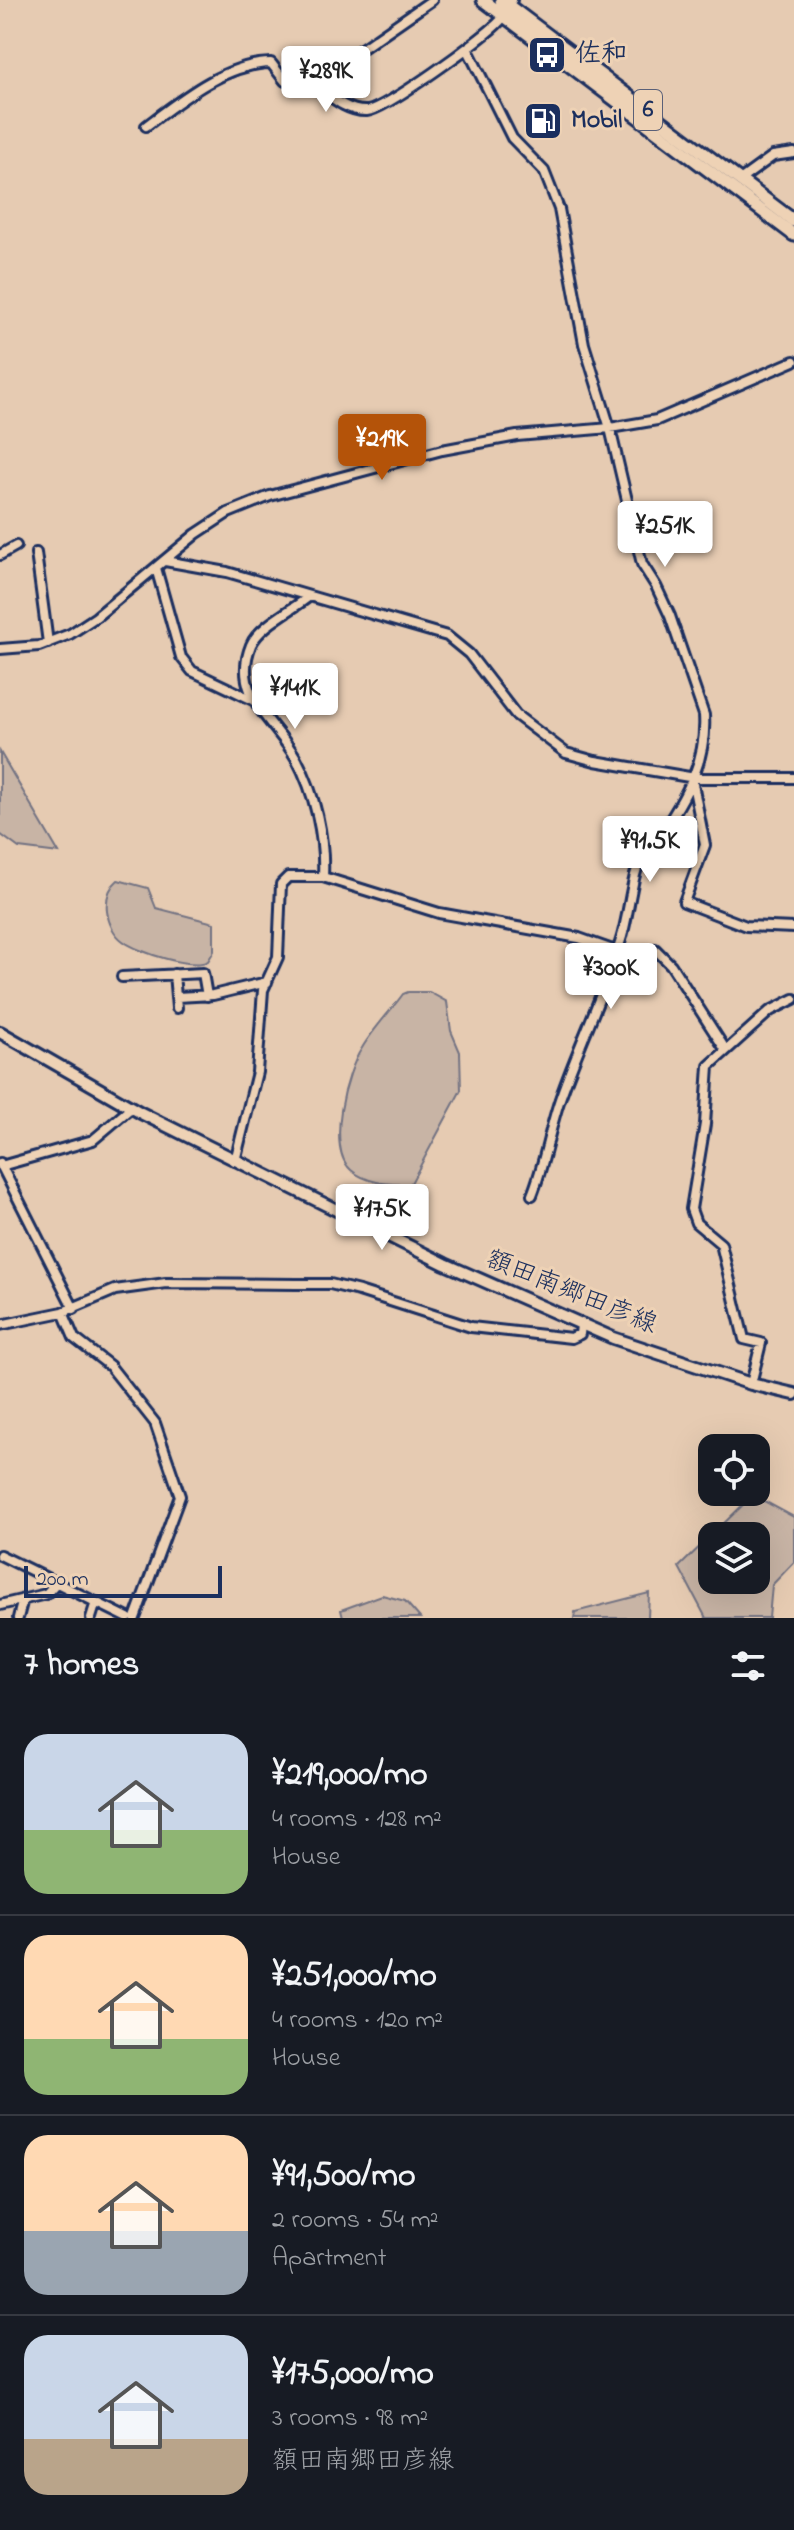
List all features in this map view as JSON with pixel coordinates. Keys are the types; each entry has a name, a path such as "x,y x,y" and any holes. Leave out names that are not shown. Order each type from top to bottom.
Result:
{"highway":[{"name":"6","path":"483,0 506,5 794,221"},
{"name":"6","path":"506,5 794,235"}],"main road":[{"name":"額田南郷田彦線","path":"0,1032 131,1108 437,1261 581,1325 751,1384 794,1394"}],"street":[{"path":"323,91 321,77 432,0"},
{"path":"146,126 222,75 251,63 271,63 285,81 323,91 354,109 378,109 468,50 506,5"},
{"path":"468,50 512,138 544,171 559,209 584,344 610,428 642,564 670,616 704,715 705,731 694,781 664,831 645,849 616,952 562,1094 547,1139 546,1161 532,1195"},
{"path":"740,180 753,167 773,156 794,153"},
{"path":"0,649 48,643 96,617 228,513 270,496 442,450 517,436 610,428 657,420 794,361"},
{"path":"0,555 16,546"},
{"path":"36,553 48,643"},
{"path":"165,561 227,572 307,598 447,636 469,654 516,715 566,753 694,781 794,778"},
{"path":"156,568 181,657 192,671 253,700"},
{"path":"307,598 256,637 251,645 244,677 253,700 295,757 305,781 324,852 323,877"},
{"path":"694,781 705,845 684,902 746,926 794,928"},
{"path":"235,1161 257,1072 267,982 278,957 283,880 323,877 439,913 579,938 627,955 655,949 662,953 725,1049"},
{"path":"122,977 203,973 207,996"},
{"path":"174,974 177,1008"},
{"path":"177,997 207,996 267,982"},
{"path":"751,1384 761,1343 744,1339 721,1244 696,1223 689,1200 696,1184 697,1155 705,1124 709,1066 770,1011 794,999"},
{"path":"74,1309 50,1256 34,1233 0,1165 93,1140 131,1108"},
{"path":"0,1325 74,1309 115,1290 166,1283 330,1284 471,1327 571,1338 580,1334 581,1325"},
{"path":"63,1312 74,1338 110,1366 155,1423 180,1496 135,1618"},
{"path":"0,1555 128,1618"},
{"path":"0,1604 46,1594 57,1582"},
{"path":"18,1618 23,1599"},
{"path":"91,1618 96,1602"}],"shaded area":[{"path":"0,752 59,853 19,848 0,834"},
{"path":"118,880 148,888 156,908 214,923 214,951 208,961 190,963 165,958 123,941 112,928 107,911 109,894"},
{"path":"408,992 429,992 447,1002 451,1031 460,1052 461,1090 410,1185 387,1184 372,1181 351,1170 340,1145 339,1128 345,1091 356,1059 376,1027"},
{"path":"770,1504 794,1517 794,1562 772,1585 769,1618 706,1618 679,1567 698,1549 698,1594 770,1594 770,1522 725,1522 742,1506"},
{"path":"649,1593 648,1618 574,1618 575,1612"},
{"path":"382,1595 405,1601 420,1618 343,1618 341,1610"}],"place":[{"name":"佐和","path":"547,55"},
{"name":"Mobil","path":"543,121"}]}
